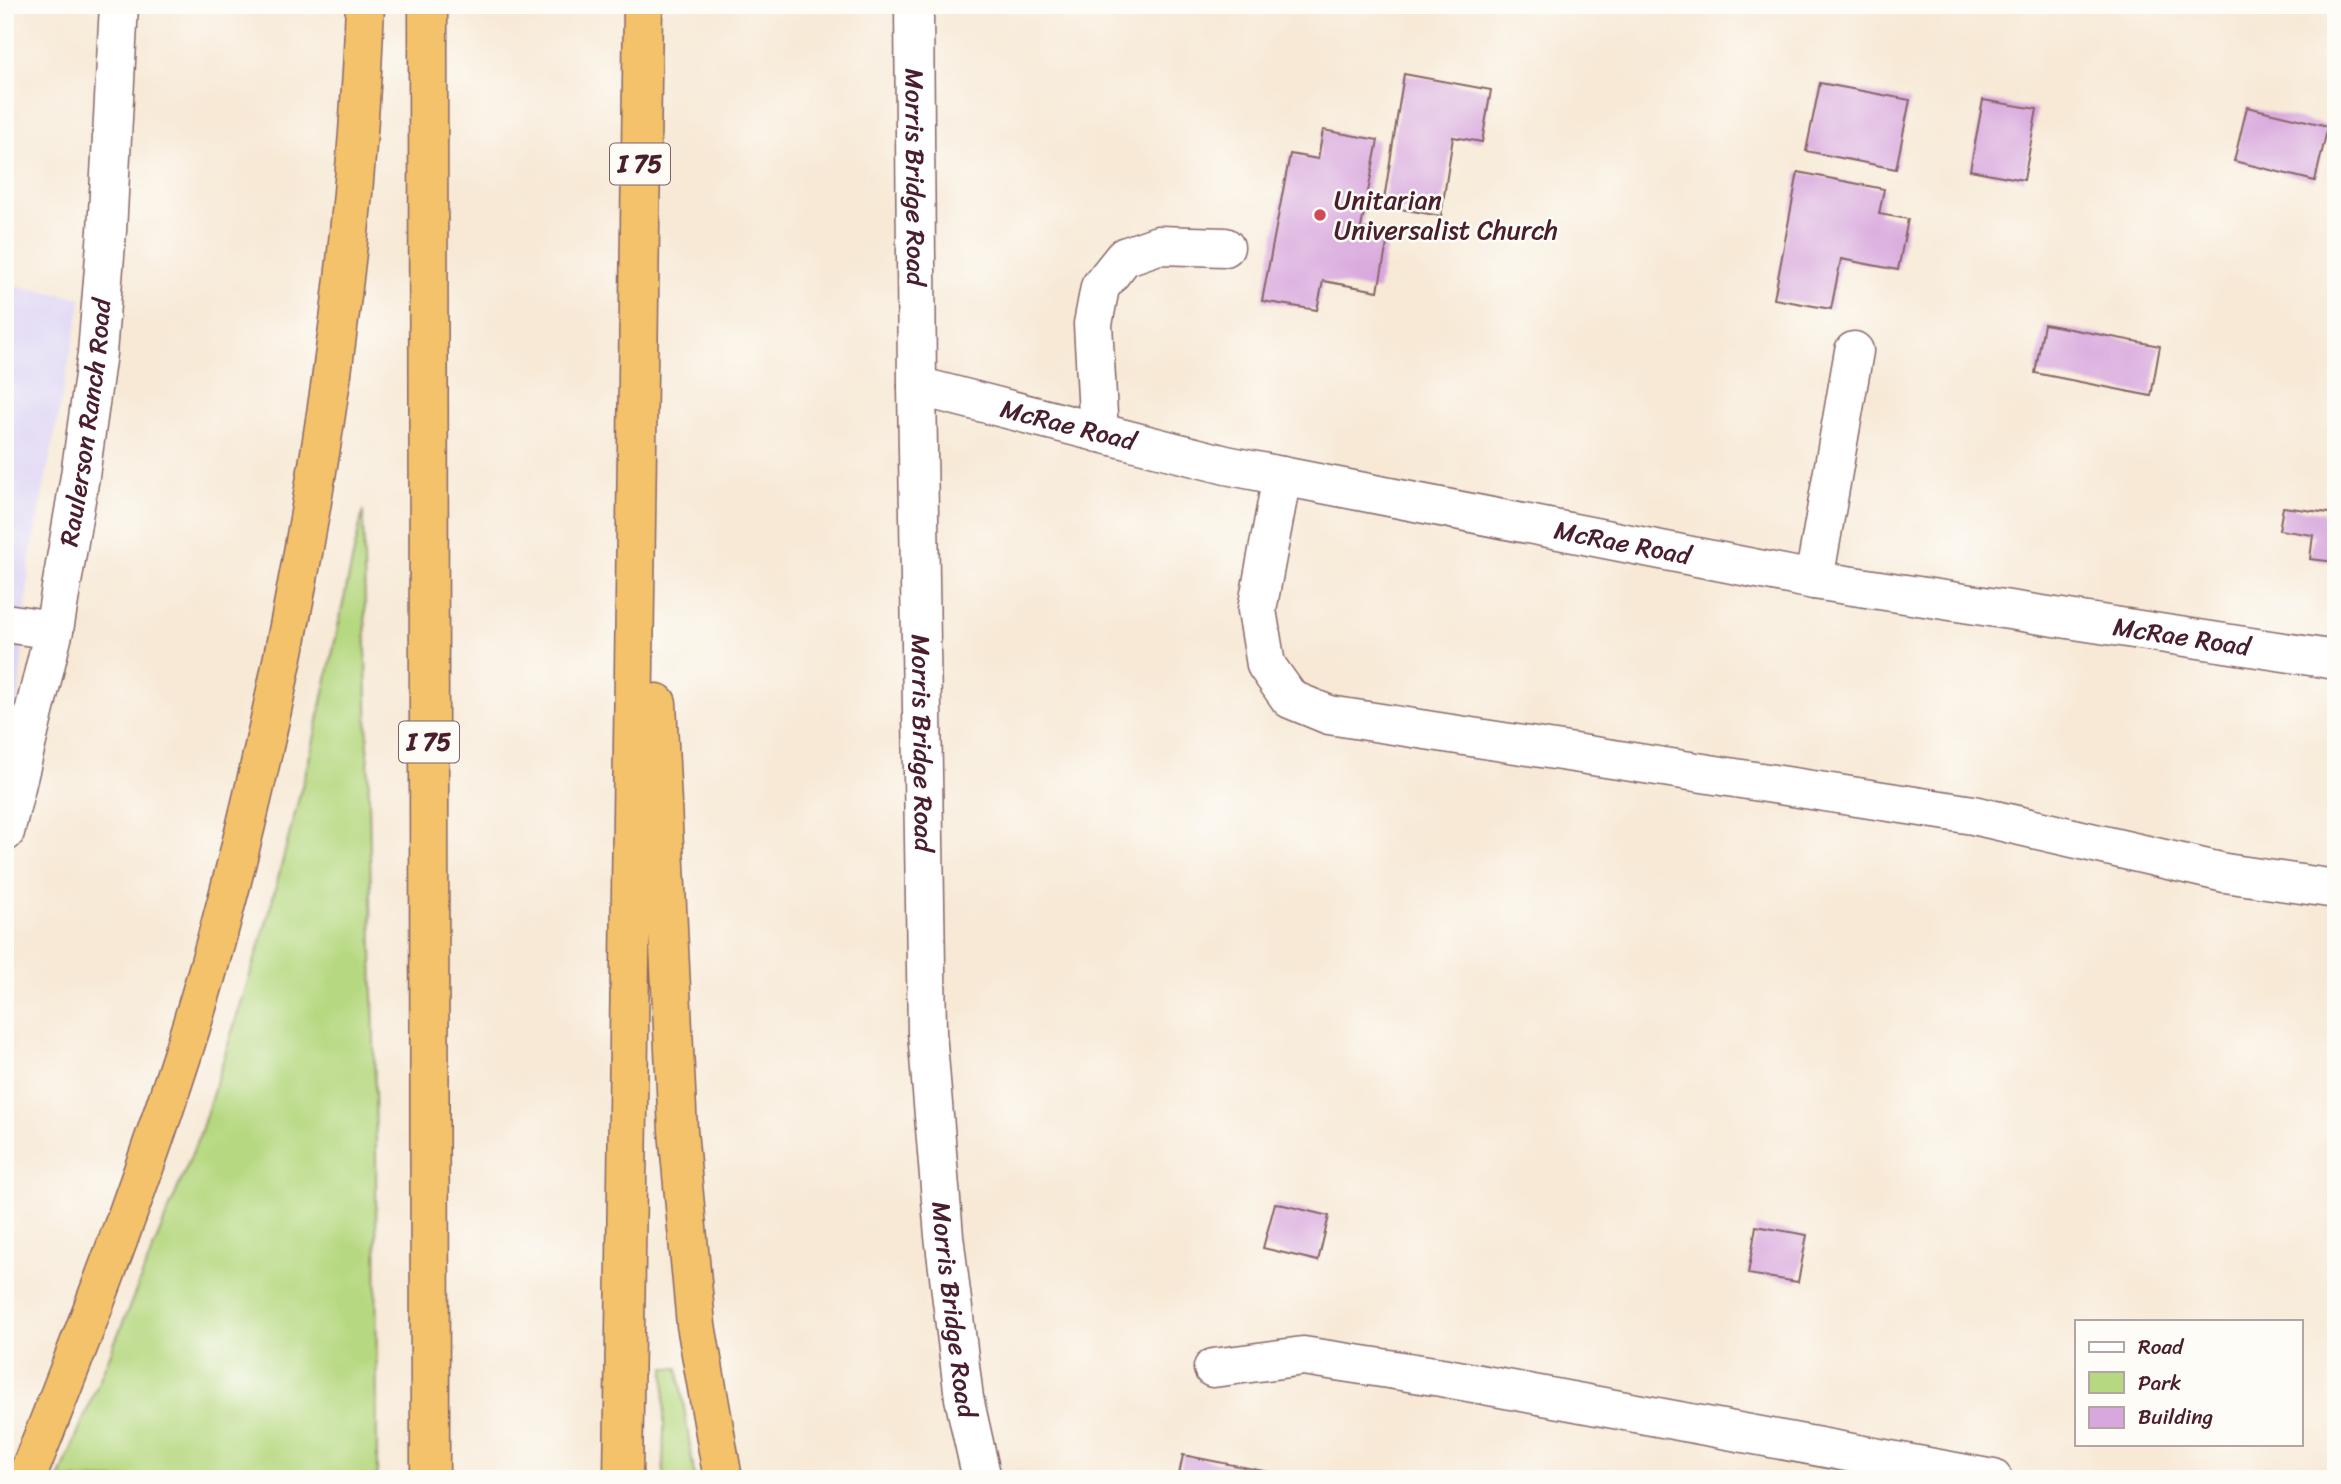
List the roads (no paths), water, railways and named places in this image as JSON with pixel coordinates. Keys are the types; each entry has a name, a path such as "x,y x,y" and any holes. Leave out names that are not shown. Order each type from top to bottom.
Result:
{"highway":[{"path":"26,1479 87,1328 142,1177 191,1025 238,860 276,694 315,495 343,294 362,92 365,5"},
{"name":"I 75","path":"428,5 430,1479"},
{"name":"I 75","path":"623,1479 643,5"},
{"path":"638,324 678,1131 696,1325 723,1479"}],"street":[{"name":"Raulerson Ranch Road","path":"5,832 54,630 97,353 107,231 119,5"},
{"name":"Morris Bridge Road","path":"914,5 927,1032 944,1236 964,1398 982,1479"},
{"path":"1099,433 1093,324 1100,287 1124,257 1158,246 1225,247"},
{"path":"1814,580 1854,351"},
{"name":"McRae Road","path":"917,386 1226,465 1814,580 2336,660"},
{"path":"1282,476 1257,610 1266,665 1290,699 1329,715 1973,815 2225,873 2336,889"},
{"path":"5,623 54,630"},
{"path":"1213,1368 1303,1356 1441,1377 1993,1479"}],"place":[{"name":"Unitarian Universalist Church","path":"1320,215"}]}
